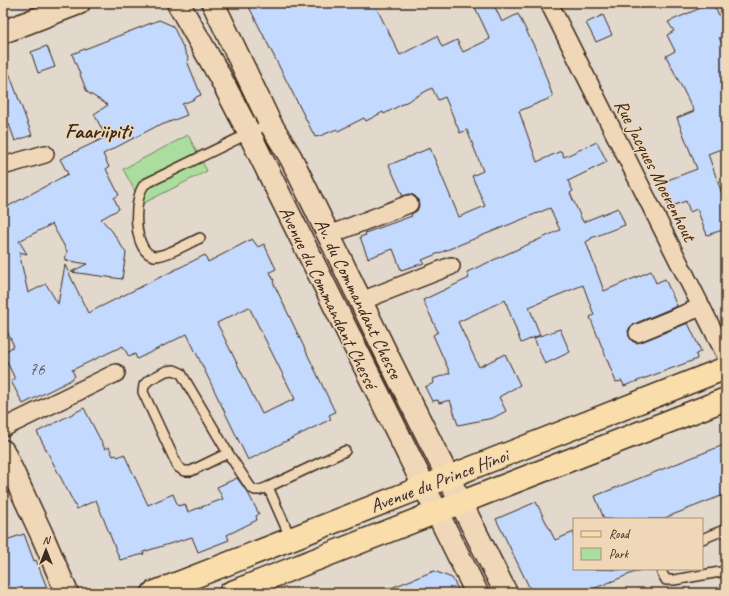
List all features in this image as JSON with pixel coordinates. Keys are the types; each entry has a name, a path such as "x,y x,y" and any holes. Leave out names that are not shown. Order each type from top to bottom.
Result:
{"main road":[{"path":"3,32 79,3"},
{"name":"Avenue du Commandant Chessé","path":"178,3 219,75 249,133 477,593"},
{"name":"Av. du Commandant Chesse","path":"213,3 270,122 291,158 506,593"},
{"name":"Avenue du Prince Hīnoi","path":"153,593 726,368"},
{"name":"Avenue du Prince Hīnoi","path":"230,593 726,399"},
{"path":"3,451 67,593"}],"street":[{"name":"Rue Jacques Moerenhout","path":"549,3 726,356"},
{"path":"3,166 45,154"},
{"path":"329,235 409,204"},
{"path":"361,302 451,266"},
{"path":"638,333 701,307"},
{"path":"3,428 116,373"}],"lane":[{"path":"200,238 154,256 146,251 137,232 136,218 142,187 145,184 270,122"},
{"path":"228,453 191,471 184,471 178,467 143,392 144,385 148,380 166,371 174,370 181,373 228,453 251,488 255,490 268,487 345,451"},
{"path":"268,487 291,539"},
{"path":"703,539 726,529"},
{"path":"662,570 666,580 726,571"}],"green space":[{"path":"188,135 207,171 142,204 123,169"}],"building":[{"path":"247,3 374,3 400,55 437,36 442,47 457,40 463,52 490,39 473,3 493,3 502,22 518,14 537,52 553,97 519,111 537,162 561,151 564,157 597,142 607,162 568,181 573,191 570,193 583,222 618,208 625,225 591,238 586,242 604,291 651,271 656,283 665,279 677,306 634,324 628,331 629,336 632,341 636,343 641,342 688,323 701,351 696,354 697,359 624,386 622,381 616,382 590,317 594,315 583,285 529,307 540,335 521,343 505,300 458,322 479,367 505,354 520,385 499,397 506,411 493,418 458,425 450,400 439,403 438,400 432,401 425,387 434,383 433,379 450,373 433,335 438,332 423,300 469,278 467,272 560,230 550,208 422,260 424,263 401,270 393,249 368,258 360,237 366,235 365,233 412,216 411,214 417,211 419,206 418,200 415,196 410,194 403,196 389,165 430,148 459,217 485,206 472,176 483,171 467,130 460,133 445,97 438,100 432,88 384,114 383,112 366,121 364,118 338,131 337,129 315,137"},
{"path":"712,3 726,27 726,34 719,38 726,49 726,147 708,154 726,205 726,229 707,235 697,209 690,212 686,201 669,207 660,183 697,169 677,118 694,111 666,56 675,51 667,35 674,31 668,22"},
{"path":"603,15 612,35 596,42 586,23"},
{"path":"159,20 173,26 189,60 187,61 201,95 182,104 187,115 159,125 103,154 109,167 106,169 119,195 114,198 119,209 101,219 112,231 126,253 122,279 71,272 87,264 65,260 67,251 52,224 19,241 27,254 19,252 28,293 46,284 58,304 65,265 88,313 205,255 208,262 252,239 258,247 264,244 276,269 270,272 274,281 273,282 335,412 329,415 331,419 248,460 187,334 137,359 135,354 129,357 123,346 72,370 75,376 69,381 23,404 11,381 15,379 3,353 14,346 3,323 3,209 68,174 60,159 106,137 94,114 108,105 87,92 72,54","holes":["249,307 295,399 262,414 217,323"]},
{"path":"47,46 55,67 38,73 31,52"},
{"path":"5,62 32,135 15,141 9,124 3,126 3,63"},
{"path":"560,329 570,352 545,364 534,338"},
{"path":"84,408 105,449 109,447 113,456 116,455 118,457 124,454 148,505 173,494 178,506 185,504 188,512 223,499 217,487 237,478 248,493 259,514 256,516 257,520 227,535 229,540 198,552 192,537 143,552 144,554 120,560 96,500 77,509 37,432"},
{"path":"726,444 726,494 665,518 604,518 595,496"},
{"path":"536,502 555,540 573,532 573,570 640,570 583,593 532,593 496,519"},
{"path":"24,534 34,561 36,560 49,593 3,593 3,541"},
{"path":"434,571 452,578 460,593 378,593"}],"district":[{"name":"Faariipiti","path":"98,131"}]}
